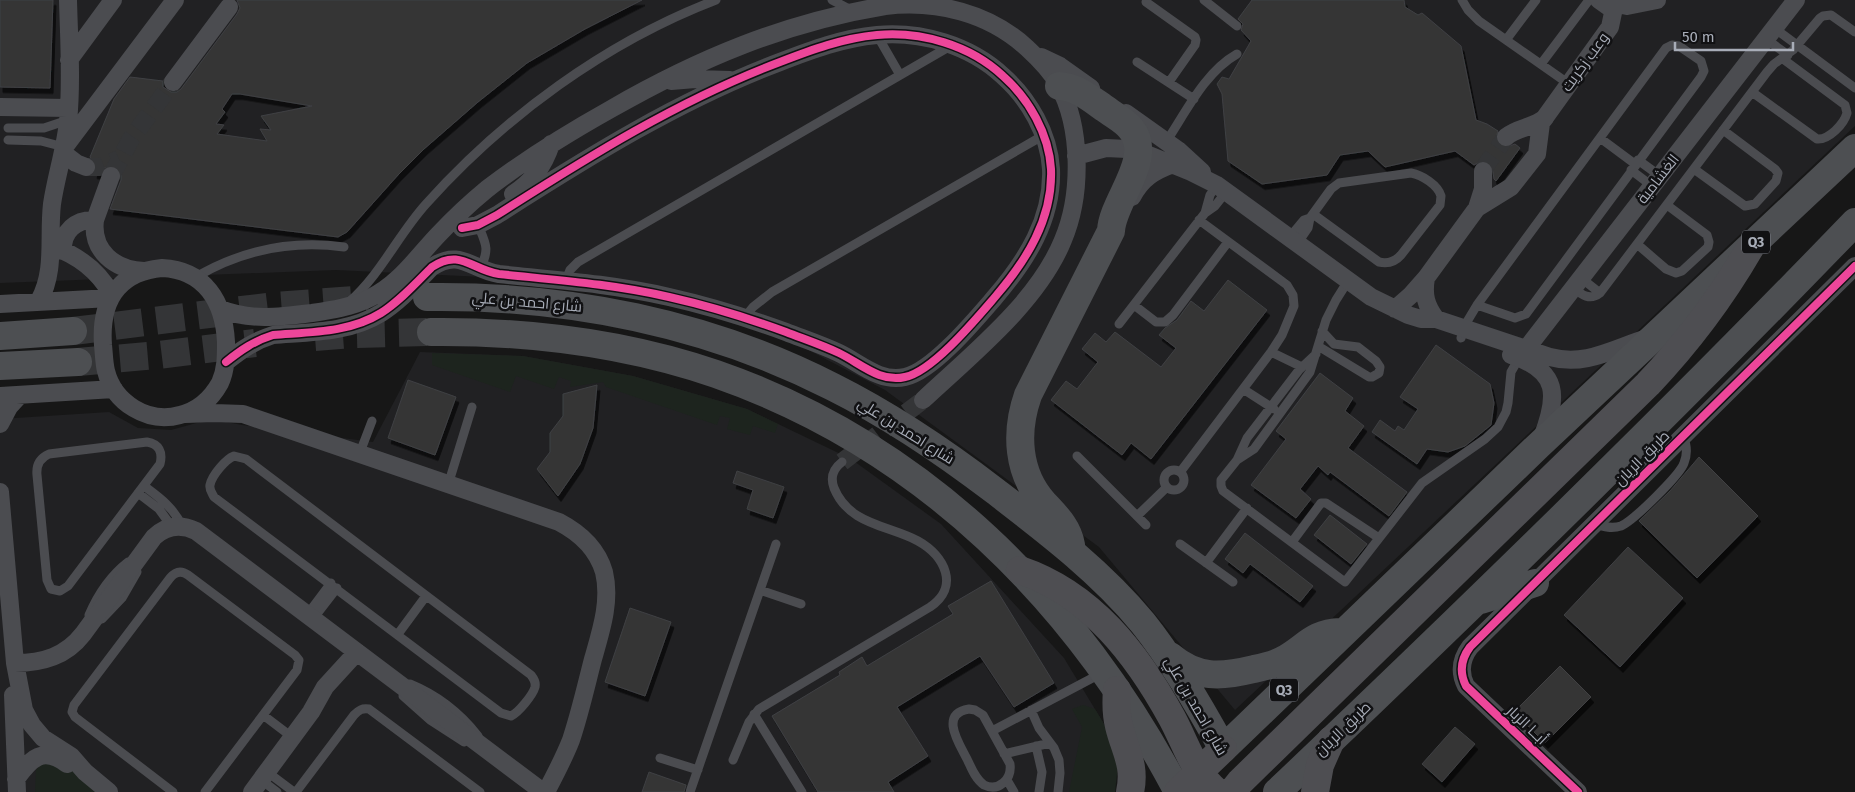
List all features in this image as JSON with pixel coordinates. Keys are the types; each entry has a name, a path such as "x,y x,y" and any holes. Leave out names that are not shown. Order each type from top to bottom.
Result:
{"highway":[{"path":"1020,570 1044,579 1067,592 1094,613 1137,663 1161,700 1199,772 1231,790 1672,359 1709,313 1750,248"},
{"path":"1111,681 1116,713 1131,765 1130,792"},
{"path":"1315,792 1320,765 1331,740"},
{"name":"شارع احمد بن علي","path":"1223,749 1231,790"},
{"name":"Q3","path":"1178,792 1223,749"}],"main road":[{"path":"1059,86 1077,90 1129,126 1136,136 1137,151 1134,171 1113,218 1111,231 1028,395 1020,422 1020,451 1028,478 1043,502 1064,526 1071,542 1072,553"},
{"name":"Q3","path":"1223,749 1538,446 1855,148"},
{"name":"طريق الريان","path":"1277,792 1475,602 1661,419 1855,222"},
{"name":"شارع احمد بن علي","path":"427,297 508,299 563,304 609,311 682,328 762,355 833,386 897,423 976,476 1072,553 1120,598 1163,650 1182,678 1223,749"},
{"path":"0,336 72,331"},
{"path":"431,332 507,334 595,344 677,362 751,387 824,421 896,464 961,516 1020,570 1074,630 1111,681 1178,792"},
{"path":"0,366 78,362"},
{"path":"1475,602 1535,583"},
{"path":"1163,650 1179,664 1188,668 1209,675 1230,675 1281,661 1314,638 1329,633 1345,632"}],"street":[{"path":"57,248 52,204 64,150 68,114 68,0"},
{"path":"69,60 113,0"},
{"path":"64,150 175,0"},
{"path":"1598,0 1627,6 1657,0"},
{"name":"الغشامية","path":"1523,353 1770,34 1791,2"},
{"path":"220,309 244,316 269,318 340,309 372,298 394,282 462,210 488,189 551,144 657,82 761,37 864,8 908,3 957,5 1004,30 1034,54 1052,74 1059,86 1069,113 1077,173 1073,207 1063,240 1047,270 1024,301 994,334 923,400"},
{"path":"173,82 227,5"},
{"name":"وعب زكريت","path":"1477,208 1511,187 1534,158 1538,151 1539,129 1610,28 1616,5"},
{"path":"226,362 246,346 263,338 273,335 335,329 365,317 394,304 438,263 445,260 458,259 497,273 566,280 668,296 789,333 839,353 888,378 905,377 921,370 944,352 1007,283 1031,247 1041,227 1048,205 1051,182 1049,153 1044,135 1028,106 1010,82 983,60 952,45 923,37 876,35 818,48 733,80 653,120 497,216 470,226"},
{"path":"1034,54 1060,66 1189,159 1217,186 1348,281 1370,296 1395,309 1523,353 1559,360 1578,361 1587,359 1656,336"},
{"path":"657,82 695,78 733,80"},
{"path":"0,107 68,114"},
{"name":"وعب زكريت","path":"1506,137 1545,118"},
{"path":"340,309 365,317 384,306 470,226 529,182 543,165 551,144"},
{"path":"1076,156 1106,148 1137,151 1173,164 1217,186"},
{"path":"64,150 76,163 86,166"},
{"path":"1111,231 1121,219 1142,181 1152,173 1173,164"},
{"name":"وعب زكريت","path":"1395,309 1412,295 1426,278 1477,208 1483,189 1484,171"},
{"path":"111,176 95,220 96,242 104,255 122,267 144,271"},
{"path":"39,301 57,248 71,227 82,221 95,220"},
{"path":"57,248 86,263 94,270 111,297"},
{"name":"طريق الريان","path":"1462,676 1462,663 1467,652 1855,266"},
{"path":"185,414 209,399 219,384 226,362 226,336 220,309 212,293 196,278 171,268 153,268 126,280 111,297 103,316 102,334 106,372 114,389 127,404 145,414 165,417 185,414 243,414"},
{"path":"1426,278 1424,287 1428,319"},
{"path":"0,304 111,297"},
{"path":"1523,353 1543,373 1552,394 1552,409 1538,446"},
{"path":"15,662 33,662 52,658 69,648 83,634 159,533 177,527 196,532 388,677 545,792 570,741 584,696 605,606 606,583 604,572 600,561 587,542 570,527 559,522 243,414 230,405 219,384"},
{"path":"0,396 114,389"},
{"path":"0,424 8,407 20,395"},
{"path":"0,492 2,533 15,662 22,702 32,725 43,738 71,756 85,772 109,792"},
{"path":"256,784 311,712 332,692 345,667 357,652"},
{"path":"15,662 12,680 17,785"},
{"name":"أبــا الزبار","path":"1462,676 1470,690 1578,792"},
{"path":"17,785 29,762 40,756 46,755 57,758 85,772"}],"lane":[{"path":"340,309 376,273 409,224 428,202 504,129 562,84 600,59 657,26 716,0"},
{"path":"832,0 864,8"},
{"path":"1204,0 1237,26"},
{"path":"1462,0 1473,16 1569,84"},
{"path":"1506,40 1536,0"},
{"path":"1541,64 1590,0"},
{"path":"1146,2 1195,37 1196,40 1195,45 1169,82"},
{"path":"1577,283 1589,297 1593,297 1600,292 1774,64 1798,45 1817,21 1823,16 1831,15 1855,32"},
{"path":"1770,34 1798,45 1855,88"},
{"path":"1752,92 1817,139 1827,138 1844,120 1847,113 1845,105 1785,57 1770,34"},
{"path":"876,35 900,75"},
{"path":"566,280 570,270 578,262 952,45"},
{"path":"1462,333 1477,305 1666,48 1672,45 1679,46 1701,62 1704,67 1701,77 1526,314 1515,318 1477,305"},
{"path":"1166,142 1194,99 1219,66 1237,54"},
{"path":"1137,62 1194,99"},
{"path":"8,128 44,128 68,114"},
{"path":"1694,169 1744,206 1754,204 1776,181 1778,173 1775,169 1723,130"},
{"path":"744,318 753,307 772,292 1044,135"},
{"path":"1600,138 1656,181"},
{"path":"8,140 40,142 64,150"},
{"path":"1293,241 1304,220 1311,216 1331,189 1339,183 1349,180 1411,173 1420,176 1435,186 1441,196 1440,204 1401,255 1394,262 1389,263 1379,262 1311,216"},
{"path":"1119,324 1205,213 1210,195 1217,186"},
{"path":"1637,244 1666,269 1676,273 1682,271 1708,247 1710,242 1707,235 1667,205"},
{"path":"1181,471 1271,352 1282,335 1294,306 1293,295 1287,285 1199,220"},
{"path":"470,226 487,249 480,268"},
{"path":"1134,305 1156,322 1166,322 1228,242"},
{"path":"196,278 218,265 242,255 276,246 310,244 344,247"},
{"path":"1237,460 1254,449 1310,372 1322,331 1333,305 1348,281"},
{"path":"1317,350 1338,357 1368,377 1378,373 1380,367 1376,361 1358,347 1334,344 1322,331"},
{"path":"1338,357 1346,346"},
{"path":"1317,350 1247,438 1237,460 1223,477 1221,486 1224,492 1346,582 1422,483 1485,439 1498,427 1506,412 1508,403 1510,372 1523,353"},
{"path":"1271,352 1302,367"},
{"path":"1243,389 1280,413"},
{"path":"448,485 472,407"},
{"path":"359,454 372,420"},
{"path":"147,442 152,443 160,449 162,459 141,489 68,586 60,591 51,589 47,580 37,475 38,464 41,460 49,454 55,453 147,442"},
{"path":"238,456 246,459 426,596 533,678 534,690 520,710 511,716 504,715 212,494 211,482 227,460 238,456"},
{"path":"1077,456 1146,525"},
{"path":"733,760 754,714 769,702 930,607 940,599 946,588 947,576 944,567 926,546 918,541 862,520 844,504 836,492 832,478 835,468 842,462"},
{"path":"1174,469 1181,471 1184,478 1183,485 1177,490 1170,489 1164,479 1167,472 1174,469"},
{"path":"1137,516 1167,486"},
{"path":"141,489 177,527"},
{"path":"1292,542 1321,503 1326,503 1379,538"},
{"path":"1206,562 1247,508"},
{"path":"690,792 776,544"},
{"path":"1180,544 1232,582"},
{"path":"173,792 75,717 72,712 74,705 170,578 176,573 184,572 298,658 299,667 205,792"},
{"path":"310,617 334,586"},
{"path":"760,590 801,604"},
{"path":"398,634 426,596"},
{"path":"992,731 1031,710 1111,681"},
{"path":"256,784 295,792 354,715 361,710 369,709 480,792"},
{"path":"969,709 983,715 1004,754 1011,770 1007,780 1004,784 993,787 983,784 979,780 953,731 953,721 959,712 969,709"},
{"path":"1031,710 1039,728 1059,760 1058,792"},
{"path":"754,714 802,792"},
{"path":"263,715 292,737"},
{"path":"1004,754 1050,743"},
{"path":"1036,746 1042,772 1039,792"},
{"path":"660,758 698,770"},
{"path":"1007,780 1014,792"},
{"path":"256,784 277,792"}],"shaded area":[{"path":"0,0 1855,0 1855,126 1235,710 1099,547 885,390 774,332 571,281 336,270 0,283"},
{"path":"420,352 523,356 633,376 747,409 851,459 941,524 1064,658 1107,729 1115,792 0,792 0,419 109,412 138,428 171,430 211,419 242,425 373,442"},
{"path":"432,353 523,356 633,376 747,409 778,424 775,433 753,426 750,435 727,429 730,418 720,416 717,425 606,387 603,382 570,387 571,381 559,377 554,389 516,376 510,392 432,365"},
{"path":"1083,705 1095,709 1107,729 1118,765 1115,792 1069,792 1082,727 1072,709"},
{"path":"59,760 103,792 35,792 36,770 42,764"}],"building":[{"path":"0,0 53,0 50,88 0,87"},
{"path":"237,0 642,0 585,29 527,63 424,149 347,232 338,237 110,209 121,180 121,174 115,166 104,168 100,174 94,173 96,165 90,157 114,99 130,77 163,81 163,87 171,92 177,92 240,8","holes":["232,94 312,106 261,116 271,130 260,129 267,141 217,134 224,125 216,124 225,112 222,109"]},
{"path":"1252,0 1404,0 1405,7 1418,15 1422,13 1461,46 1476,120 1498,131 1496,138 1501,146 1507,147 1515,144 1520,148 1496,181 1489,162 1483,160 1474,165 1455,151 1385,167 1368,151 1340,155 1327,175 1262,184 1228,161 1222,94 1217,84 1222,77 1229,79 1251,41 1241,30 1243,24 1238,19"},
{"path":"1228,280 1267,310 1151,459 1131,443 1122,455 1051,400 1066,381 1077,389 1098,362 1082,349 1095,333 1106,342 1115,332 1161,367 1176,348 1159,335 1165,328 1177,320 1191,301 1204,311"},
{"path":"1436,345 1490,384 1494,403 1491,425 1465,446 1448,452 1427,449 1417,464 1372,432 1380,420 1395,431 1398,426 1404,430 1418,409 1400,397"},
{"path":"1320,373 1353,398 1345,411 1364,426 1348,448 1407,492 1389,516 1330,472 1328,475 1318,466 1300,489 1311,499 1296,518 1251,485 1286,439 1276,431"},
{"path":"408,380 456,397 435,455 388,438"},
{"path":"597,385 593,428 580,464 558,496 537,469 550,452 550,433 563,416 563,394"},
{"path":"1699,457 1758,516 1697,578 1639,521 1670,491"},
{"path":"737,471 784,487 773,518 747,509 753,490 733,483"},
{"path":"1330,515 1367,544 1351,564 1314,535"},
{"path":"1245,533 1313,586 1300,602 1250,564 1243,573 1225,559"},
{"path":"1628,547 1683,598 1620,667 1564,615"},
{"path":"991,581 1054,683 1014,707 980,656 897,707 928,756 888,782 894,792 818,792 772,716 840,675 839,672 862,657 867,666 953,614 948,606"},
{"path":"630,608 671,622 645,696 605,682"},
{"path":"1560,666 1591,697 1545,743 1514,712"},
{"path":"1455,727 1475,744 1442,782 1422,764"},
{"path":"649,772 686,785 684,792 642,792"}],"tunnel":[{"path":"111,176 131,139 173,82"},
{"path":"1483,171 1506,137"},
{"path":"86,167 100,167 119,159"},
{"path":"73,331 274,306 368,299"},
{"path":"315,337 431,332"},
{"path":"78,362 158,355 255,343"},
{"path":"842,462 923,400"}],"cycle path":[{"path":"226,362 248,346 273,335 342,328 369,320 395,303 432,267 442,262 458,260 499,274 627,289 699,304 757,322 820,345 879,375 896,378 905,377 916,373 941,355 977,318 1017,269 1027,254 1042,222 1047,205 1051,169 1042,130 1029,106 1012,85 990,65 976,56 944,42 911,35 877,35 852,39 815,49 743,77 706,94 600,151 497,215 478,225 462,228"},
{"path":"1578,792 1466,686 1462,676 1462,666 1467,652 1855,266"}]}
